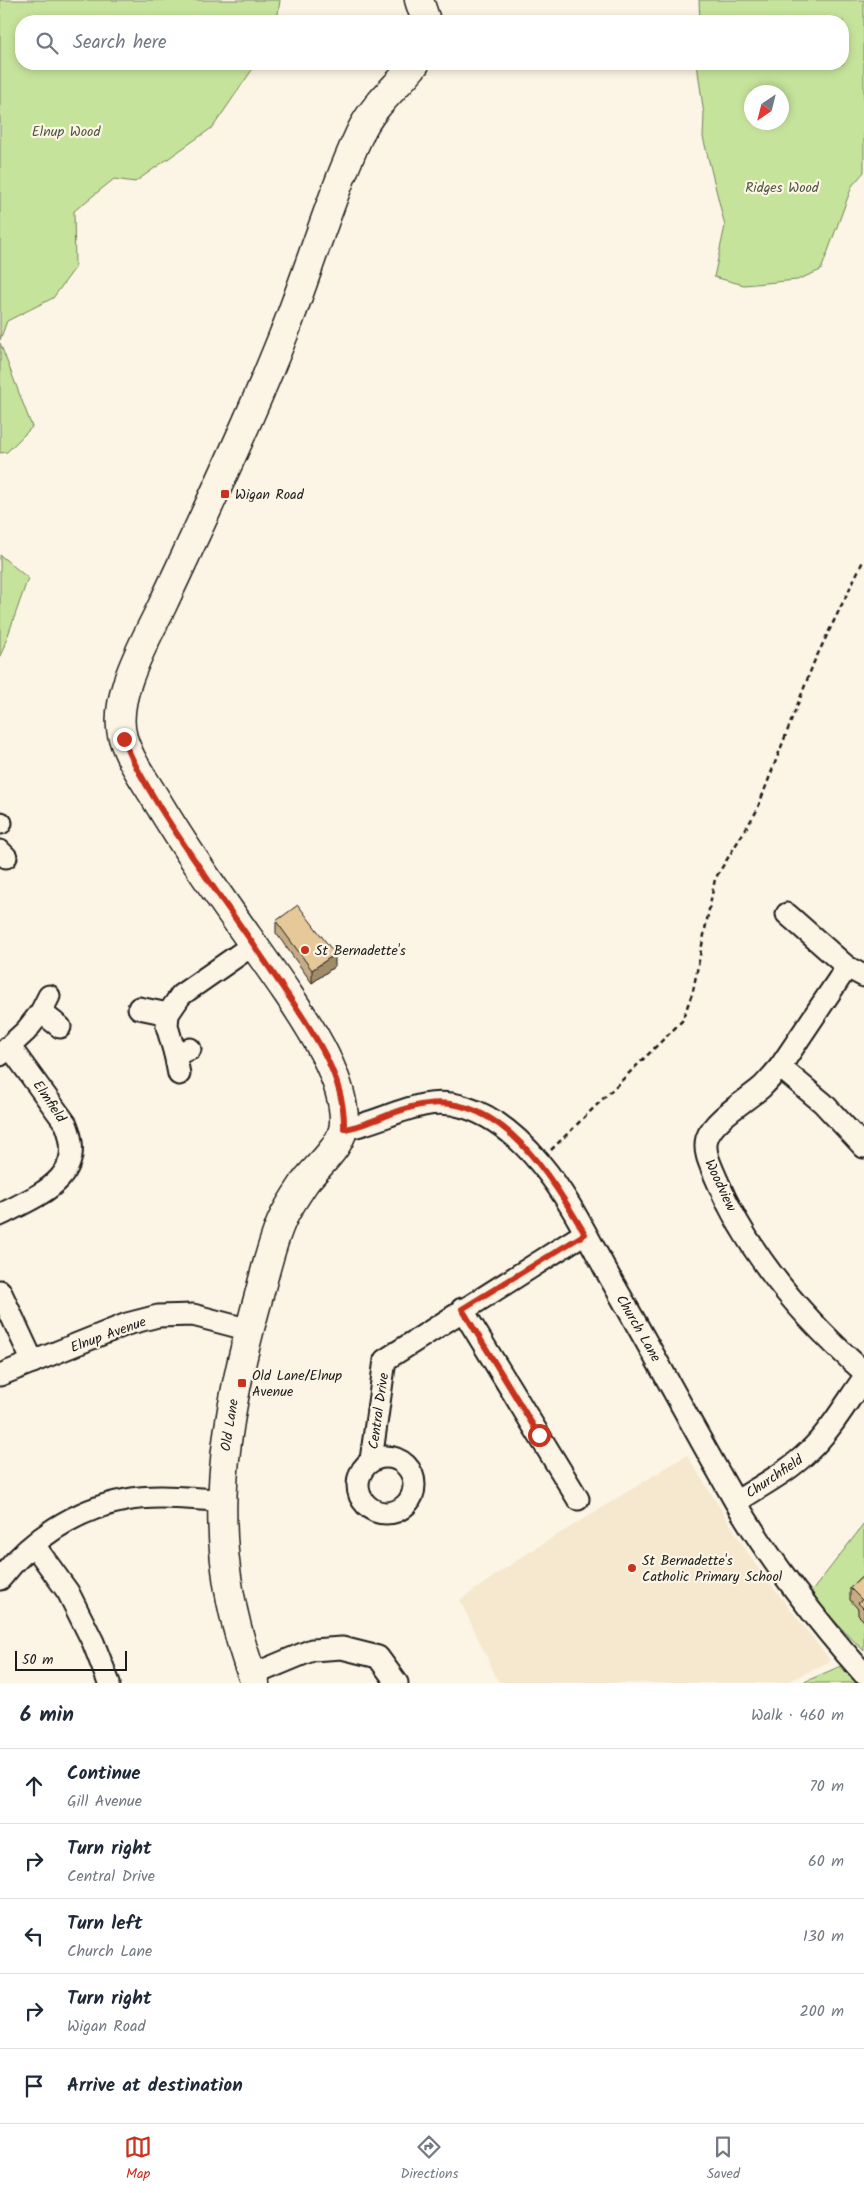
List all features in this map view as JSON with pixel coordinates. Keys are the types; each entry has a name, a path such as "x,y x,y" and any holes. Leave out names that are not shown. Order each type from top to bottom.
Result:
{"main road":[{"path":"418,0 424,15"},
{"path":"344,1129 342,1109 336,1086 320,1044 254,944 184,846 136,765 121,729 121,705 142,649 230,461 286,330 360,133 385,95 409,70"},
{"name":"Old Lane","path":"254,1679 242,1644 229,1592 224,1556 222,1500 226,1440 250,1330 282,1219 306,1181 336,1145 344,1129"}],"street":[{"path":"787,914 856,971"},
{"path":"181,1059 168,1026 168,1014 181,996 254,944"},
{"name":"Woodview","path":"856,971 780,1068 764,1086 712,1129 706,1142 707,1156 720,1188 751,1245 819,1328 864,1372"},
{"path":"5,1051 45,1004 60,1028"},
{"path":"139,1008 168,1014"},
{"name":"Elmfield","path":"0,1215 50,1190 64,1174 71,1154 70,1134 66,1124 5,1051"},
{"path":"780,1068 823,1103 864,1147"},
{"name":"Church Lane","path":"344,1129 417,1106 448,1103 474,1110 492,1120 515,1137 539,1162 585,1234 736,1502 774,1560 864,1674"},
{"name":"Central Drive","path":"372,1460 385,1360 462,1309 585,1234"},
{"path":"0,1291 33,1362"},
{"path":"462,1309 578,1498"},
{"name":"Elnup Avenue","path":"0,1376 127,1324 158,1316 193,1315 250,1330"},
{"name":"Churchfield","path":"736,1502 788,1469 807,1453 830,1429 864,1378"},
{"path":"0,1579 34,1544 70,1518 113,1503 146,1498 222,1500"},
{"path":"34,1544 68,1592 93,1642 109,1683"},
{"path":"254,1679 312,1650 342,1648 378,1657 397,1683"}],"path":[{"path":"539,1162 682,1021 693,991 716,879 756,812 814,662 864,559"}],"shaded area":[{"name":"St Bernadette's Catholic Primary School","path":"687,1455 755,1564 831,1661 785,1683 499,1683 460,1600 523,1556"}],"green space":[{"name":"Elnup Wood","path":"0,0 280,0 278,15 15,15 15,70 252,70 213,127 135,182 114,179 74,211 75,268 53,298 7,321 0,340"},
{"name":"Ridges Wood","path":"699,0 864,0 864,172 852,186 821,270 797,280 744,285 714,277 725,226 703,137 704,115 698,70 849,70 849,15 700,15"},
{"path":"0,343 32,427 7,452 0,453"},
{"path":"0,555 28,578 0,658"},
{"path":"864,1524 864,1651 809,1595"},
{"path":"843,1665 861,1683 802,1683"}],"building":[{"name":"St Bernadette's","path":"298,905 335,954 312,970 276,921"},
{"path":"864,1575 864,1609 858,1603 862,1600 850,1588"}],"place":[{"name":"Wigan Road","path":"225,494"},
{"name":"St Bernadette's","path":"305,950"},
{"name":"Old Lane/Elnup Avenue","path":"242,1383"},
{"name":"St Bernadette's Catholic Primary School","path":"632,1568"}],"route":[{"path":"124,739 127,749 184,846 254,944 320,1044 330,1065 336,1086 342,1109 344,1129 353,1128 427,1104 448,1103 474,1110 492,1120 515,1137 539,1162 585,1234 462,1309 539,1435"}]}
